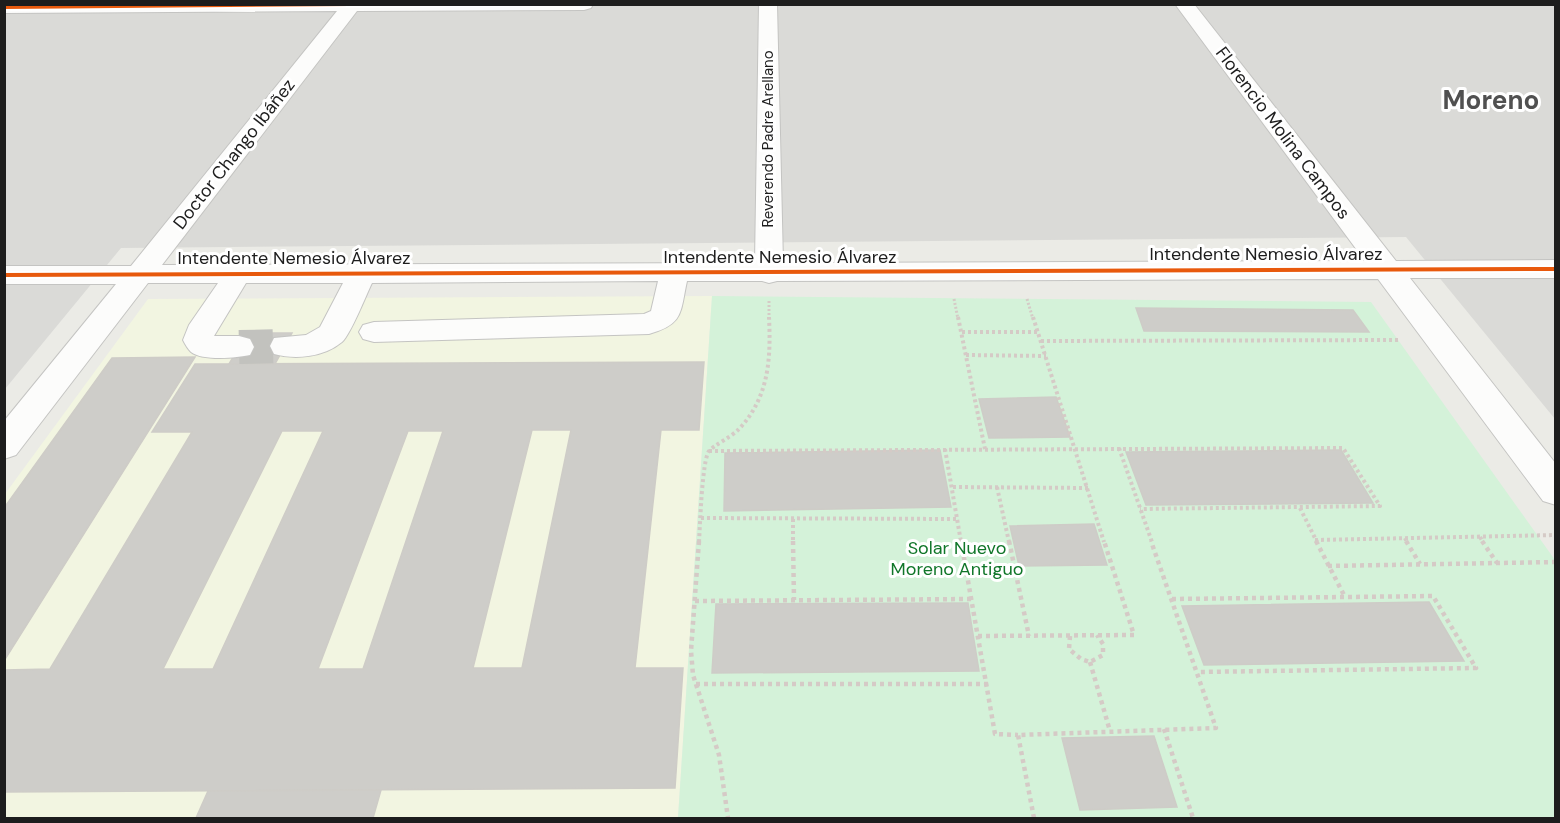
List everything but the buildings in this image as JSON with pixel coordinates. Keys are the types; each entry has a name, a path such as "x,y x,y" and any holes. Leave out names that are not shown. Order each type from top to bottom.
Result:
{"street":[{"path":"4,7 584,4"},
{"name":"Reverendo Padre Arellano","path":"768,4 769,274"},
{"name":"Florencio Molina Campos","path":"1184,4 1556,491"},
{"name":"Doctor Chango Ibáñez","path":"4,446 352,5"},
{"name":"Intendente Nemesio Álvarez","path":"4,275 769,274 1556,269"},
{"path":"238,274 200,332 198,340 203,346 239,347"},
{"path":"285,346 311,345 332,334 362,274"},
{"path":"374,332 649,324 664,317 674,274"}],"path":[{"path":"948,272 985,449"},
{"path":"978,636 1134,635 1077,449 1019,272"},
{"path":"709,451 719,447 742,424 765,387 769,370 769,274"},
{"path":"962,332 1038,332"},
{"path":"1041,341 1440,340"},
{"path":"966,355 1046,356"},
{"path":"709,451 945,448 1343,448 1380,506 1140,509"},
{"path":"945,448 995,734 1216,728 1119,448"},
{"path":"709,451 705,467 695,600 693,675 719,755 728,819"},
{"path":"953,487 1088,488"},
{"path":"997,487 1029,636"},
{"path":"1300,508 1345,597"},
{"path":"701,518 958,519"},
{"path":"794,519 794,600"},
{"path":"1315,540 1556,535"},
{"path":"1480,537 1497,563"},
{"path":"1405,538 1420,564"},
{"path":"1328,566 1556,562"},
{"path":"1173,599 1433,596 1476,668 1198,672"},
{"path":"695,600 972,599"},
{"path":"1070,635 1069,649 1078,658 1090,662 1103,655 1103,644 1097,635"},
{"path":"1090,662 1110,731"},
{"path":"696,684 988,684"},
{"path":"1164,729 1193,819"},
{"path":"1018,735 1034,819"}],"shaded area":[{"path":"5,5 1555,5 1555,419 1406,237 121,248 5,389"},
{"path":"712,296 678,818 5,818 5,494 148,299"}],"green space":[{"name":"Solar Nuevo Moreno Antiguo","path":"712,296 1371,302 1555,560 1555,818 678,818"}],"tunnel":[{"path":"239,347 285,346"}],"cycle path":[{"path":"4,7 584,4"},
{"path":"4,275 1556,269"}],"district":[{"name":"Moreno","path":"1491,100"}]}
